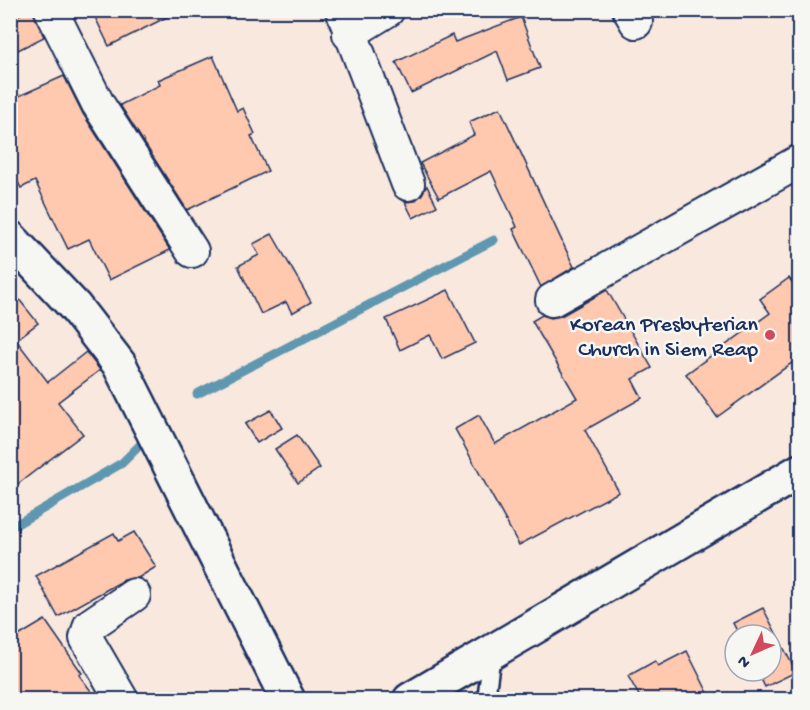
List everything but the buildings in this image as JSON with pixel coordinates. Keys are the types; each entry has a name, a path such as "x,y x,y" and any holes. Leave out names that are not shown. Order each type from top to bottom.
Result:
{"street":[{"path":"51,10 98,104 192,251"},
{"path":"388,10 346,22 408,184"},
{"path":"552,300 800,161"},
{"path":"10,238 75,307 119,364 288,699"},
{"path":"410,699 800,471"},
{"path":"122,699 86,638 90,625 134,595"}],"lane":[{"path":"486,699 492,653"}],"waterway":[{"path":"197,394 494,240"},
{"path":"10,528 122,463 146,439"}],"place":[{"name":"Korean Presbyterian Church in Siem Reap","path":"770,335"}]}
